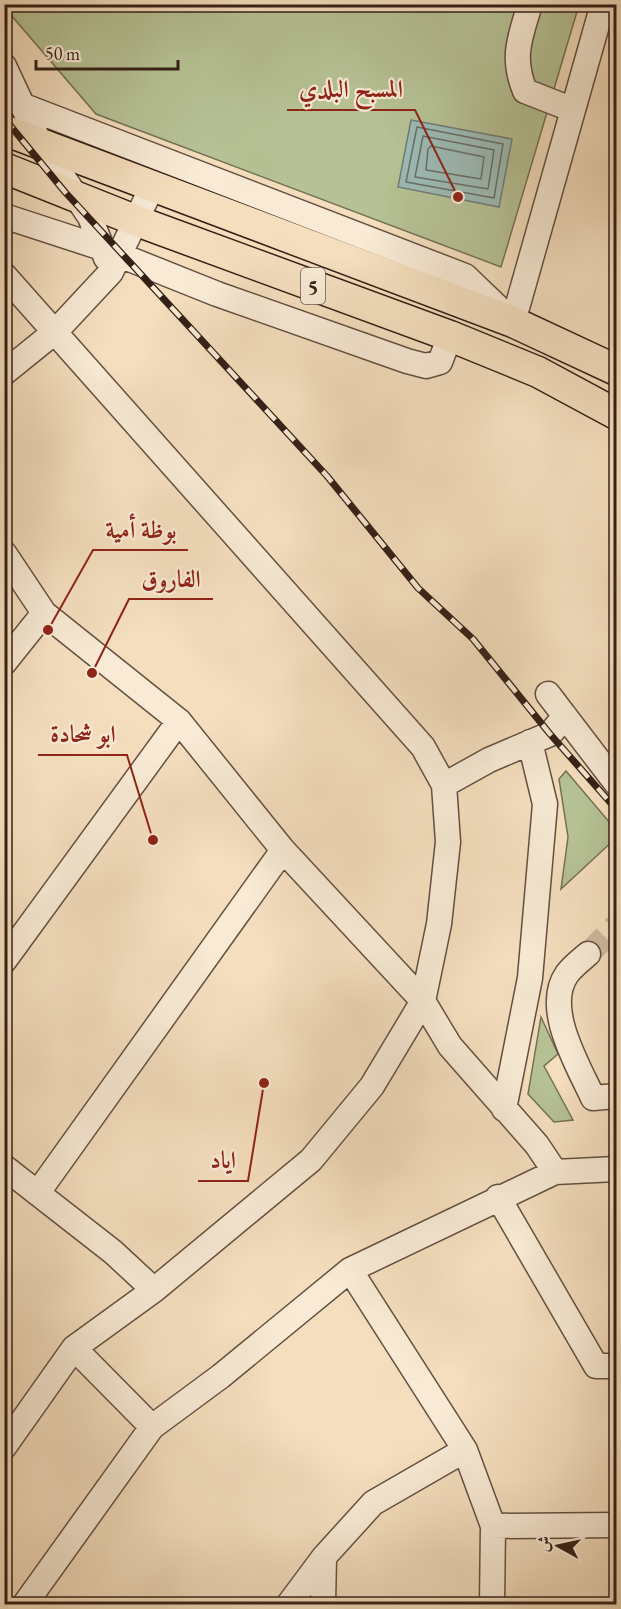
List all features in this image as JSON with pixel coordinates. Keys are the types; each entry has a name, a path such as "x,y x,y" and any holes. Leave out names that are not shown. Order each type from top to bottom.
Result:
{"main road":[{"name":"5","path":"4,130 513,322 616,370"},
{"name":"5","path":"4,168 137,221 450,336 538,372 616,414"}],"street":[{"path":"530,4 517,50 517,71 525,91 571,109"},
{"path":"14,100 465,276 513,322 571,109 603,4"},
{"path":"4,66 14,100 90,217 111,258"},
{"path":"4,374 56,331 137,221 153,185"},
{"path":"4,216 111,258 407,361 426,366 440,362 450,336"},
{"path":"4,275 423,747 444,786 448,842 439,924 423,1001 372,1086 311,1160 154,1290 74,1348 4,1447"},
{"path":"4,552 44,613 178,721 283,850 423,1001 450,1046 537,1145 555,1172"},
{"path":"4,663 44,613"},
{"path":"548,694 616,783"},
{"path":"444,786 489,760 550,734 565,716"},
{"path":"4,961 178,721"},
{"path":"504,1109 530,978 545,804 530,742"},
{"path":"39,1191 283,850"},
{"path":"588,954 567,974 557,1000 568,1044 593,1098 616,1096"},
{"path":"4,1167 39,1191 134,1269 154,1290"},
{"path":"25,1605 152,1427 221,1376 350,1270 498,1197 555,1172 616,1169"},
{"path":"498,1197 596,1366 616,1366"},
{"path":"350,1270 465,1450 493,1526 492,1605"},
{"path":"74,1348 152,1427"},
{"path":"290,1605 324,1557 373,1503 465,1450"},
{"path":"493,1526 616,1525"},
{"path":"323,1605 324,1557"}],"green space":[{"path":"4,5 579,5 501,267 96,114"},
{"path":"566,771 616,830 616,838 561,889 568,837 559,779"},
{"path":"541,1017 558,1054 544,1066 573,1120 554,1122 528,1094"}],"water":[{"path":"411,120 512,139 499,207 398,187"}],"tunnel":[{"path":"588,954 616,926"}],"railway":[{"path":"4,118 65,192 327,476 418,588 473,639 550,734 616,809"}],"place":[{"name":"المسبح البلدي","path":"458,197"},
{"name":"بوظة أمية","path":"48,630"},
{"name":"الفاروق","path":"92,673"},
{"name":"ابو شحادة","path":"153,840"},
{"name":"اياد","path":"264,1083"}]}
